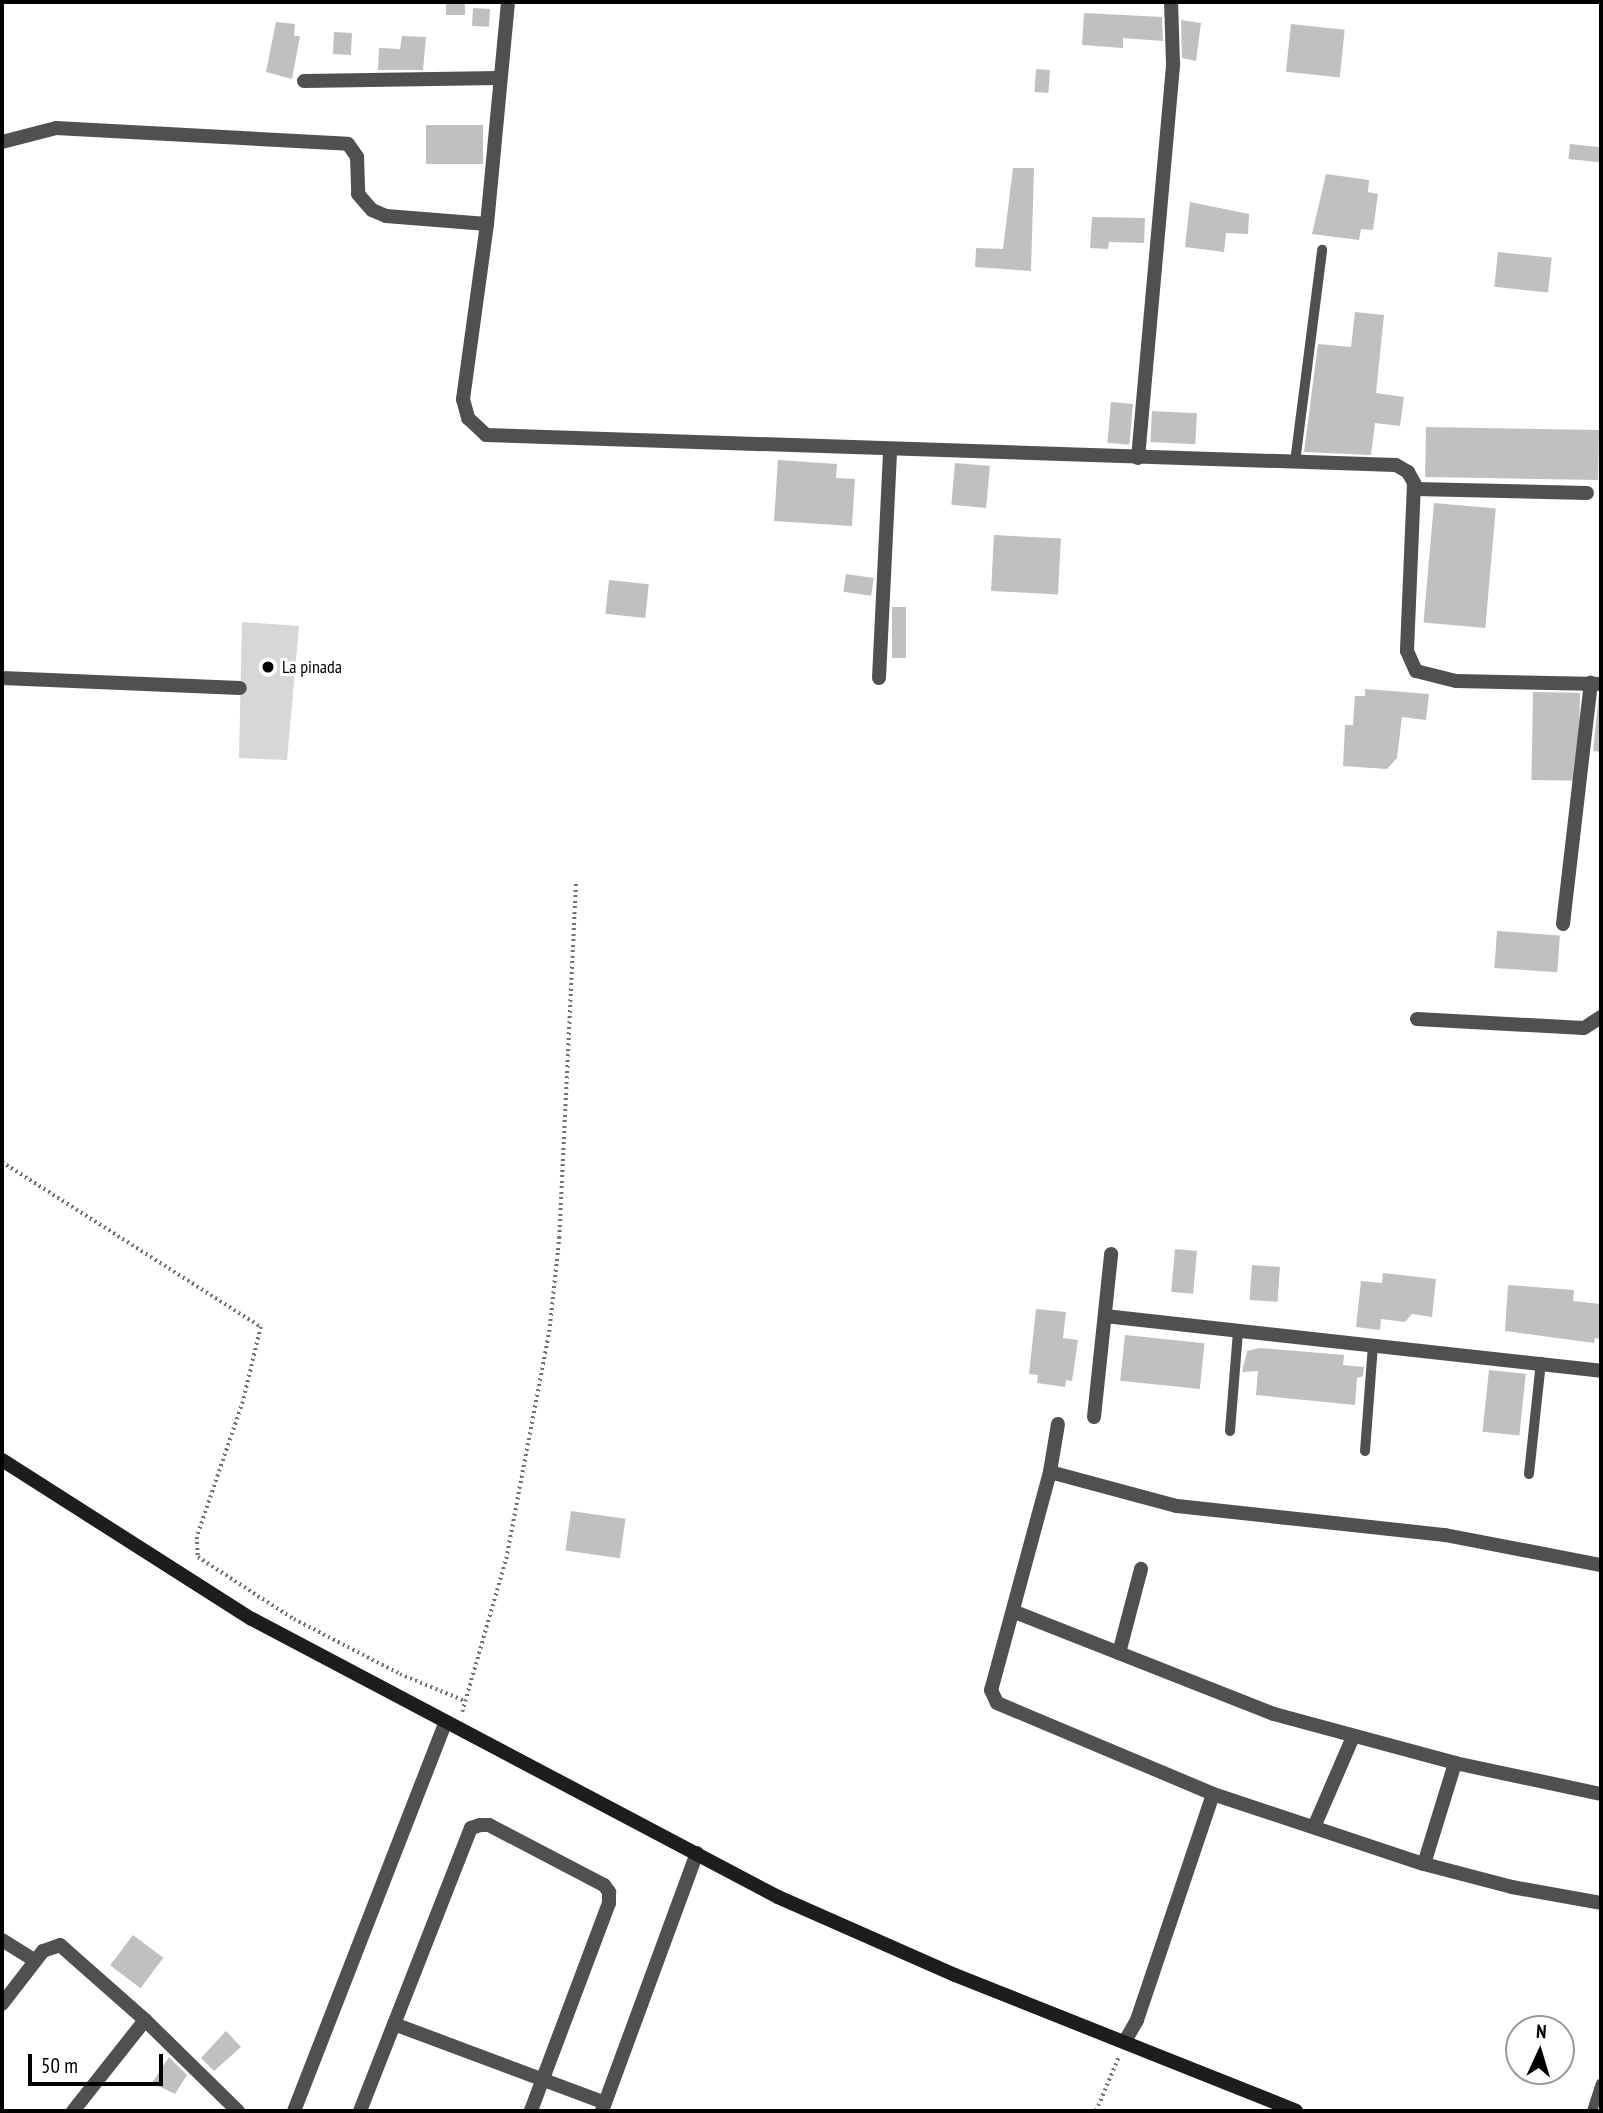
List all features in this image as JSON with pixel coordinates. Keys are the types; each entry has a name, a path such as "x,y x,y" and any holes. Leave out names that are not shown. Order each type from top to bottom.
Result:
{"street":[{"path":"508,2 487,224 463,399 468,418 486,435 890,451 1396,465 1409,472 1415,489 1407,650 1416,671 1456,681 1596,684 1563,924"},
{"path":"1138,458 1173,64 1171,2"},
{"path":"304,81 499,78"},
{"path":"2,142 56,128 348,145 357,157 358,194 372,210 386,216 487,224"},
{"path":"879,678 890,451"},
{"path":"1415,489 1587,493"},
{"path":"2,678 240,688"},
{"path":"1417,1019 1584,1028 1601,1017"},
{"path":"1094,1417 1111,1254"},
{"path":"1105,1316 1541,1362 1601,1371"},
{"path":"1058,1424 1050,1472 1015,1612 991,1690 997,1703 1213,1794 1424,1864 1512,1887 1601,1903"},
{"path":"2,1460 252,1619 697,1853 864,1936 1296,2111"},
{"path":"1050,1472 1177,1506 1444,1535 1601,1565"},
{"path":"1119,1653 1141,1569"},
{"path":"1015,1612 1198,1686 1353,1737 1455,1763 1601,1794"},
{"path":"294,2111 452,1725"},
{"path":"1314,1827 1353,1737"},
{"path":"1424,1864 1455,1763"},
{"path":"1125,2041 1137,2020 1213,1794"},
{"path":"360,2111 471,1828 489,1825 604,1885 609,1892 531,2111"},
{"path":"394,2024 543,2080 603,2107 697,1853"},
{"path":"2,1940 35,1961"},
{"path":"2,2004 49,1946 64,1947 145,2020 238,2111"},
{"path":"73,2111 145,2020"}],"lane":[{"path":"1295,462 1322,250"},
{"path":"1230,1431 1238,1332"},
{"path":"1365,1451 1373,1345"},
{"path":"1529,1474 1541,1362"},
{"path":"1592,2111 1601,2083"}],"path":[{"path":"452,1725 465,1701 506,1559 549,1332 559,1238 576,883"},
{"path":"2,1162 261,1326 243,1402 197,1537 198,1557 294,1619 400,1674 465,1701"},
{"path":"1096,2111 1125,2041"}],"shaded area":[{"name":"La pinada","path":"242,622 299,626 287,760 239,758"}],"building":[{"path":"446,2 465,2 465,15 446,15"},
{"path":"473,8 490,9 489,27 472,26"},
{"path":"1084,13 1162,17 1163,41 1123,38 1123,48 1082,45"},
{"path":"1181,20 1201,23 1196,61 1182,58"},
{"path":"276,22 295,24 294,36 300,36 292,79 266,72"},
{"path":"1291,24 1345,30 1340,77 1286,72"},
{"path":"334,32 352,33 351,55 333,54"},
{"path":"402,36 426,37 423,70 378,70 379,48 400,49"},
{"path":"1036,69 1050,70 1048,93 1034,92"},
{"path":"426,125 483,125 483,164 426,164"},
{"path":"1570,144 1601,147 1599,162 1568,159"},
{"path":"1013,168 1034,168 1031,271 975,267 976,248 1003,249"},
{"path":"1326,174 1369,180 1368,192 1378,194 1373,230 1361,229 1359,240 1312,234"},
{"path":"1190,202 1249,214 1248,234 1226,233 1224,252 1185,247"},
{"path":"1092,217 1145,218 1144,243 1109,242 1108,249 1090,248"},
{"path":"1498,252 1552,258 1548,292 1494,287"},
{"path":"1355,312 1384,315 1376,393 1404,397 1400,426 1375,423 1371,455 1304,452 1318,344 1351,347"},
{"path":"1111,402 1133,404 1129,445 1107,443"},
{"path":"1152,411 1197,413 1195,444 1150,442"},
{"path":"1426,427 1599,430 1598,480 1425,477"},
{"path":"778,460 837,464 836,478 855,479 852,526 774,521"},
{"path":"955,463 990,466 986,508 951,505"},
{"path":"1434,503 1496,508 1485,628 1424,623"},
{"path":"994,535 1061,539 1058,594 991,591"},
{"path":"846,574 874,578 871,596 843,592"},
{"path":"609,580 649,584 645,618 605,614"},
{"path":"892,607 906,607 906,658 892,658"},
{"path":"1365,689 1429,694 1426,720 1402,717 1397,758 1387,769 1343,766 1345,725 1353,725 1355,696 1365,696"},
{"path":"1533,692 1580,693 1578,781 1531,780"},
{"path":"1601,694 1601,752 1593,751"},
{"path":"1497,931 1560,935 1557,972 1494,968"},
{"path":"1175,1249 1197,1251 1193,1294 1171,1292"},
{"path":"1252,1265 1280,1267 1277,1302 1250,1300"},
{"path":"1383,1273 1436,1279 1432,1317 1412,1314 1405,1322 1381,1319 1380,1330 1356,1327 1361,1281 1382,1283"},
{"path":"1508,1285 1574,1290 1573,1301 1601,1304 1601,1339 1595,1338 1594,1343 1505,1331"},
{"path":"1036,1309 1066,1312 1063,1338 1078,1340 1072,1381 1066,1380 1065,1387 1037,1383 1038,1375 1029,1374"},
{"path":"1125,1335 1205,1343 1200,1389 1120,1381"},
{"path":"1260,1348 1344,1355 1343,1365 1364,1367 1363,1376 1357,1378 1355,1405 1256,1395 1258,1371 1242,1372 1247,1351"},
{"path":"1489,1370 1526,1374 1519,1436 1483,1432"},
{"path":"571,1511 625,1519 620,1558 565,1551"},
{"path":"133,1935 163,1958 140,1988 110,1965"},
{"path":"226,2031 241,2047 214,2071 201,2058"},
{"path":"169,2057 187,2075 175,2094 152,2083"}],"place":[{"name":"La pinada","path":"268,667"}]}
